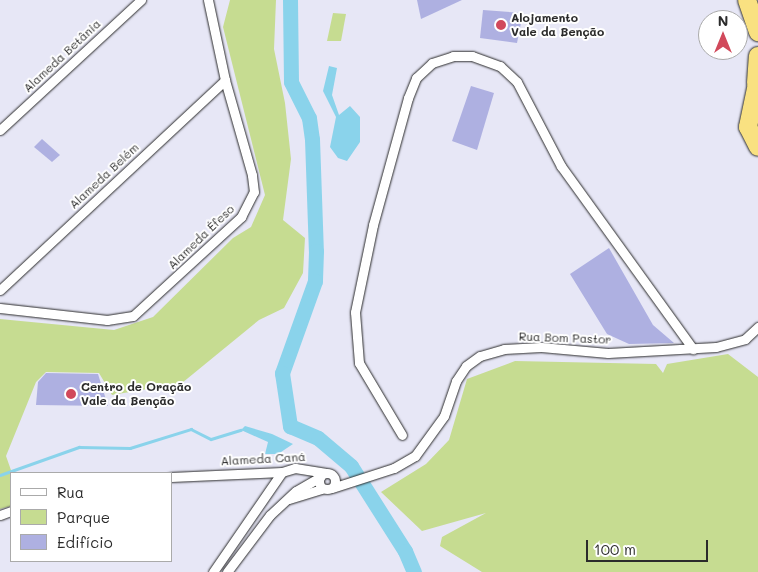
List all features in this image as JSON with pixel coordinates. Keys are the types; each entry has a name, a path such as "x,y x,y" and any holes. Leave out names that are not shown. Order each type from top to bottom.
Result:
{"highway":[{"path":"747,0 758,32"},
{"path":"758,56 757,81 748,127 758,147"}],"street":[{"name":"Alameda Betânia","path":"0,130 141,0"},
{"name":"Alameda Éfeso","path":"0,308 107,320 133,316 241,217 254,192 252,175 225,80 208,0"},
{"path":"402,435 359,363 355,312 373,225 408,98 416,78 432,63 452,56 472,56 500,66 517,82 561,166 693,348"},
{"name":"Alameda Belém","path":"0,290 225,80"},
{"name":"Rua Bom Pastor","path":"353,480 371,475 415,456 444,416 456,381 466,366 480,356 504,349 541,347 608,353 693,348 737,342 756,327 758,317"},
{"name":"Alameda Caná","path":"172,477 282,472 308,468 325,475"},
{"path":"213,572 282,472"},
{"path":"228,572 284,501 325,475 353,480"},
{"path":"325,475 336,483 327,488"},
{"path":"325,475 327,488"},
{"path":"284,501 353,480"}],"green space":[{"path":"230,0 276,0 274,49 285,103 291,159 283,220 305,238 303,273 284,308 259,320 182,383 112,395 99,373 46,372 36,382 6,456 12,472 10,472 10,506 0,509 0,319 114,330 153,317 233,238 251,227 265,195 223,27"},
{"path":"333,13 346,14 341,41 327,41"},
{"path":"728,354 758,377 758,572 482,572 440,546 442,537 486,513 422,531 381,492 426,464 449,440 467,379 515,361 656,364 663,373 667,364"}],"water":[{"path":"329,66 337,68 332,95 339,115 350,106 360,117 360,142 347,161 338,158 330,147 336,117 323,91"},
{"path":"245,426 272,434 293,444 278,454 265,454 268,442 241,430"}],"building":[{"path":"417,0 462,0 421,19"},
{"name":"Alojamento Vale da Benção","path":"483,10 523,13 517,43 480,38"},
{"path":"471,86 494,93 477,150 452,141"},
{"path":"42,139 60,155 52,162 34,147"},
{"path":"609,248 653,325 674,343 629,344 607,334 570,274"},
{"name":"Centro de Oração Vale da Benção","path":"46,373 98,374 108,406 36,405 38,382"}],"waterway":[{"path":"290,0 291,82 309,118 312,139 316,251 315,281 282,373 290,426 318,438 351,466 405,551 414,572"},
{"path":"0,475 79,447 130,448 191,429 211,439 241,430"}],"place":[{"name":"Alojamento Vale da Benção","path":"501,25"},
{"name":"Centro de Oração Vale da Benção","path":"71,394"}]}
